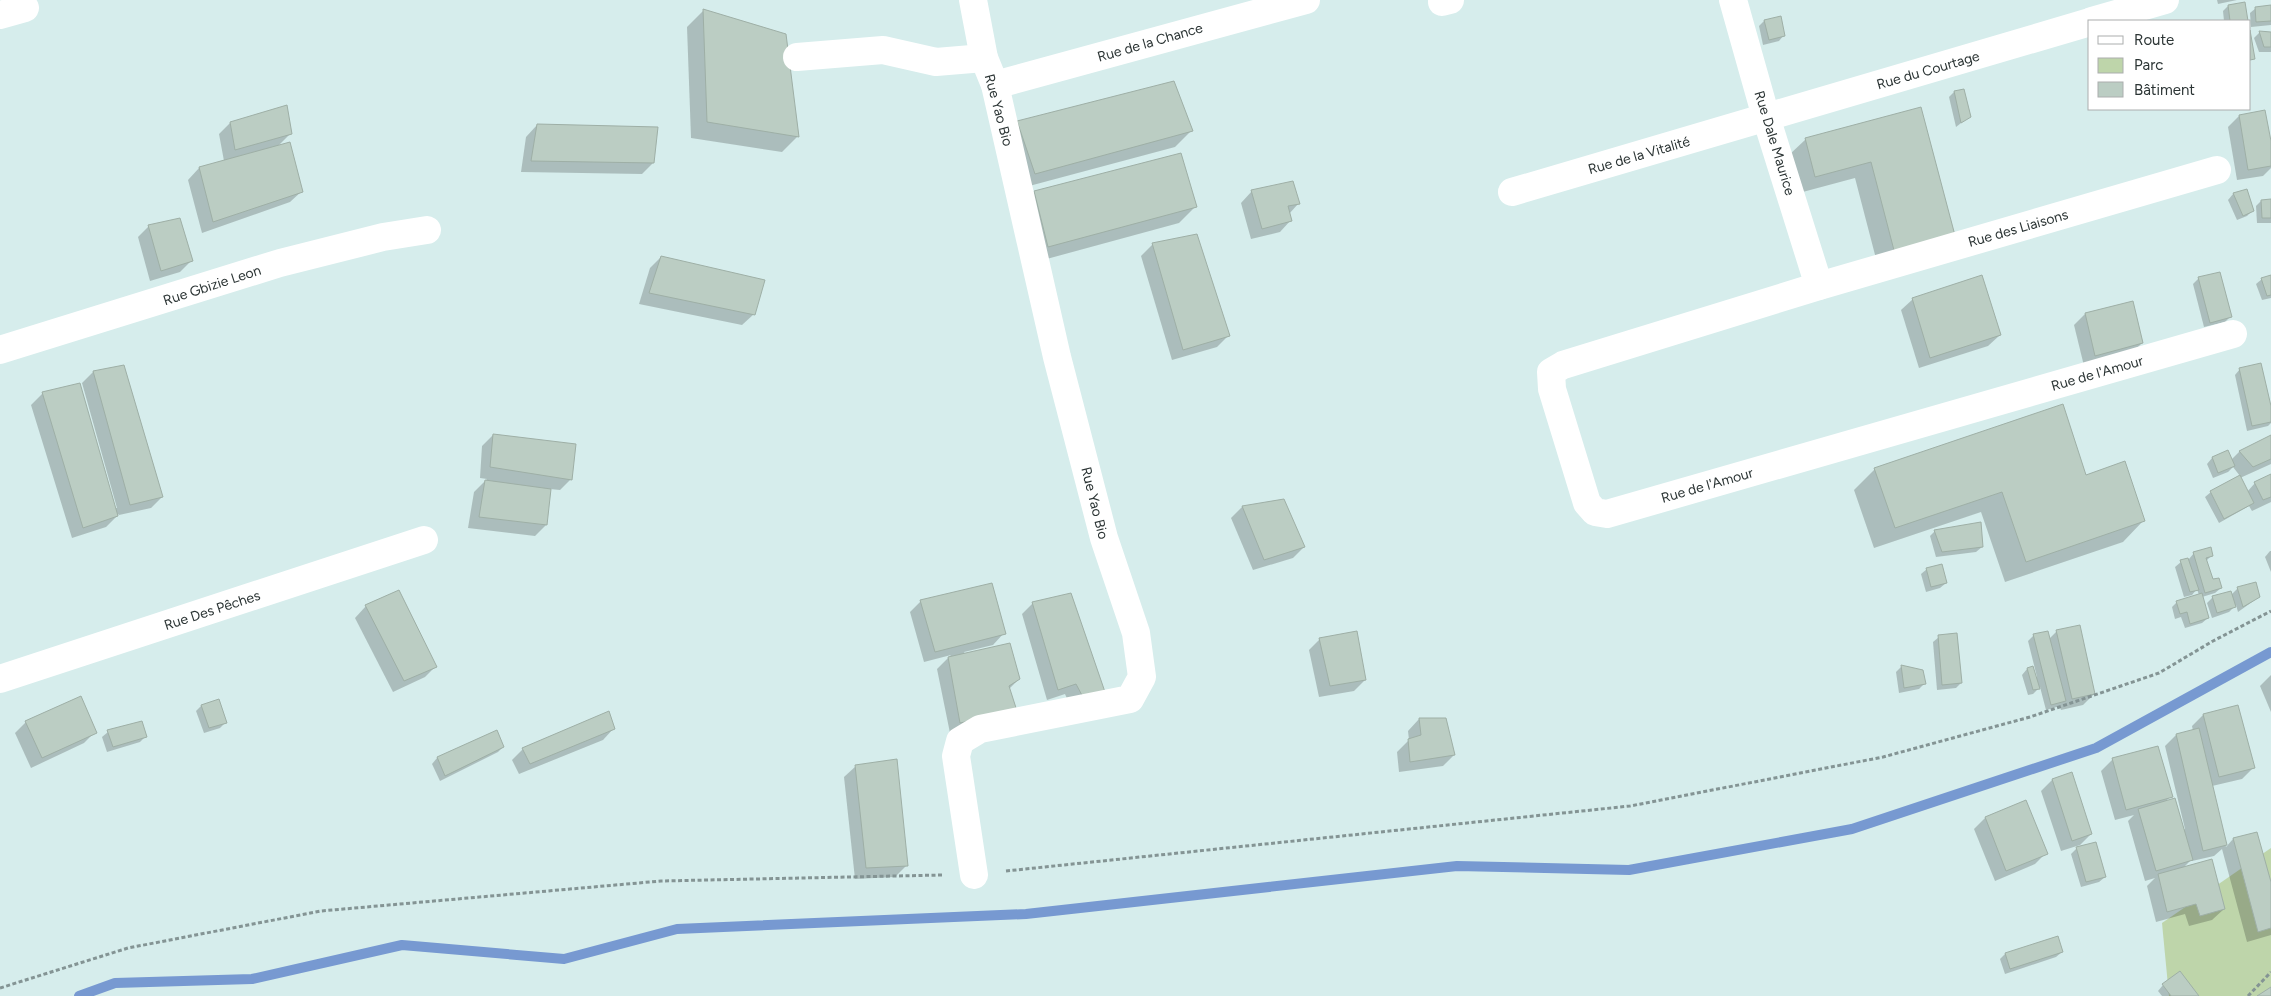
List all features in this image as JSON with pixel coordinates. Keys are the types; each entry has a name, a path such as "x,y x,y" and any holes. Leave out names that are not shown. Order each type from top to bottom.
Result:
{"street":[{"name":"Rue Yao Bio","path":"973,0 984,58 995,86 1057,357 1104,538 1136,633 1142,677 1130,699 980,730 960,742 956,756 974,875"},
{"name":"Rue de la Chance","path":"995,86 1306,0"},
{"name":"Rue Dale Maurice","path":"1733,0 1766,117 1819,286"},
{"name":"Rue du Courtage","path":"2098,20 2165,0"},
{"name":"Rue du Courtage","path":"1766,117 2088,23"},
{"path":"797,57 883,50 936,62 984,58"},
{"name":"Rue de la Vitalité","path":"1512,192 1766,117"},
{"name":"Rue des Liaisons","path":"1819,286 2217,170"},
{"name":"Rue Gbizie Leon","path":"0,350 280,263 383,237 427,230"},
{"name":"Rue de l'Amour","path":"1819,286 1563,365 1551,372 1552,389 1587,503 1595,512 1607,514 2233,334"},
{"name":"Rue Des Pêches","path":"0,679 424,540"}],"path":[{"path":"0,988 128,948 321,911 661,881 974,875 1630,806 1883,757 2030,717 2159,673 2213,641 2271,611"},
{"path":"2248,996 2271,972"}],"green space":[{"path":"2271,848 2271,996 2169,996 2162,923"}],"building":[{"path":"2245,2 2248,20 2230,20 2228,5"},
{"path":"2271,5 2271,21 2256,22 2255,7"},
{"path":"703,9 786,34 799,137 707,122"},
{"path":"1781,16 1785,36 1769,40 1764,20"},
{"path":"2259,31 2271,32 2271,47 2264,47"},
{"path":"2251,36 2255,59 2251,60"},
{"path":"1174,81 1193,131 1035,174 1017,121"},
{"path":"1964,89 1971,117 1961,123 1954,91"},
{"path":"287,105 292,134 235,150 230,122"},
{"path":"1921,107 1957,243 1896,258 1871,162 1815,177 1805,138"},
{"path":"2265,110 2271,141 2271,166 2248,170 2239,115"},
{"path":"537,124 658,127 654,163 531,161"},
{"path":"290,142 303,192 213,222 199,167"},
{"path":"1181,153 1197,207 1048,247 1034,191"},
{"path":"1293,181 1300,204 1288,206 1292,221 1262,229 1251,190"},
{"path":"2247,189 2254,211 2243,216 2233,193"},
{"path":"2271,199 2271,218 2262,218 2261,200"},
{"path":"180,218 193,261 161,271 148,225"},
{"path":"1197,234 1230,336 1183,350 1152,243"},
{"path":"661,256 765,280 755,315 649,293"},
{"path":"2220,272 2232,317 2210,323 2198,277"},
{"path":"1982,275 2001,335 1930,358 1912,298"},
{"path":"2271,275 2271,295 2267,296 2261,278"},
{"path":"2133,301 2143,343 2095,356 2085,313"},
{"path":"2261,363 2271,406 2271,422 2252,426 2239,368"},
{"path":"124,365 163,497 130,505 93,371"},
{"path":"80,383 118,516 83,528 42,392"},
{"path":"2063,404 2086,475 2125,461 2145,521 2026,562 2002,492 1895,528 1874,468"},
{"path":"493,434 576,444 572,480 490,467"},
{"path":"2271,435 2271,459 2253,467 2239,451"},
{"path":"2228,450 2235,466 2218,473 2212,457"},
{"path":"2271,474 2271,497 2263,500 2254,482"},
{"path":"2240,475 2254,503 2224,519 2210,491"},
{"path":"485,480 551,489 547,525 479,517"},
{"path":"1284,499 1305,547 1264,560 1242,506"},
{"path":"1981,522 1983,547 1942,552 1934,530"},
{"path":"2211,547 2213,556 2206,558 2213,579 2219,578 2222,588 2205,593 2193,552"},
{"path":"2188,558 2199,590 2190,592 2180,560"},
{"path":"1942,564 1947,583 1931,587 1926,568"},
{"path":"2256,582 2260,597 2243,607 2237,587"},
{"path":"992,583 1006,634 935,652 920,600"},
{"path":"399,590 437,667 404,681 365,605"},
{"path":"2231,591 2236,607 2217,613 2212,596"},
{"path":"1071,593 1105,692 1084,699 1076,684 1058,690 1032,602"},
{"path":"2202,593 2209,618 2190,624 2187,612 2180,614 2176,601"},
{"path":"2080,625 2095,694 2072,699 2056,630"},
{"path":"1357,631 1366,680 1330,686 1319,638"},
{"path":"2048,631 2066,701 2051,705 2033,634"},
{"path":"1957,633 1962,683 1942,685 1938,635"},
{"path":"1010,643 1020,679 1009,686 1017,711 960,723 948,657"},
{"path":"1901,665 1923,670 1926,684 1904,688"},
{"path":"2033,666 2040,689 2033,690 2027,668"},
{"path":"81,696 97,733 42,758 25,721"},
{"path":"219,699 227,723 209,728 201,705"},
{"path":"2238,705 2255,768 2219,777 2203,714"},
{"path":"609,711 615,729 530,764 522,748"},
{"path":"1419,718 1446,718 1455,755 1410,762 1408,739 1421,735"},
{"path":"142,721 147,737 113,747 107,730"},
{"path":"2199,728 2227,845 2203,851 2176,734"},
{"path":"497,730 504,747 445,776 437,757"},
{"path":"2158,746 2173,797 2126,810 2112,758"},
{"path":"897,759 908,866 866,868 855,765"},
{"path":"2072,772 2092,834 2072,841 2052,779"},
{"path":"2175,798 2193,860 2156,871 2138,809"},
{"path":"2026,800 2048,854 2006,871 1985,817"},
{"path":"2257,832 2271,882 2271,928 2258,932 2233,838"},
{"path":"2096,842 2106,877 2086,882 2076,847"},
{"path":"2212,859 2225,909 2200,916 2196,904 2167,912 2158,874"},
{"path":"2058,936 2063,952 2010,969 2005,953"},
{"path":"2180,971 2199,996 2171,996 2162,984"},
{"path":"2271,987 2271,996 2257,996"}],"waterway":[{"path":"79,996 115,983 252,979 402,945 564,959 677,929 1026,914 1457,866 1629,870 1852,829 2096,748 2271,652"}]}
